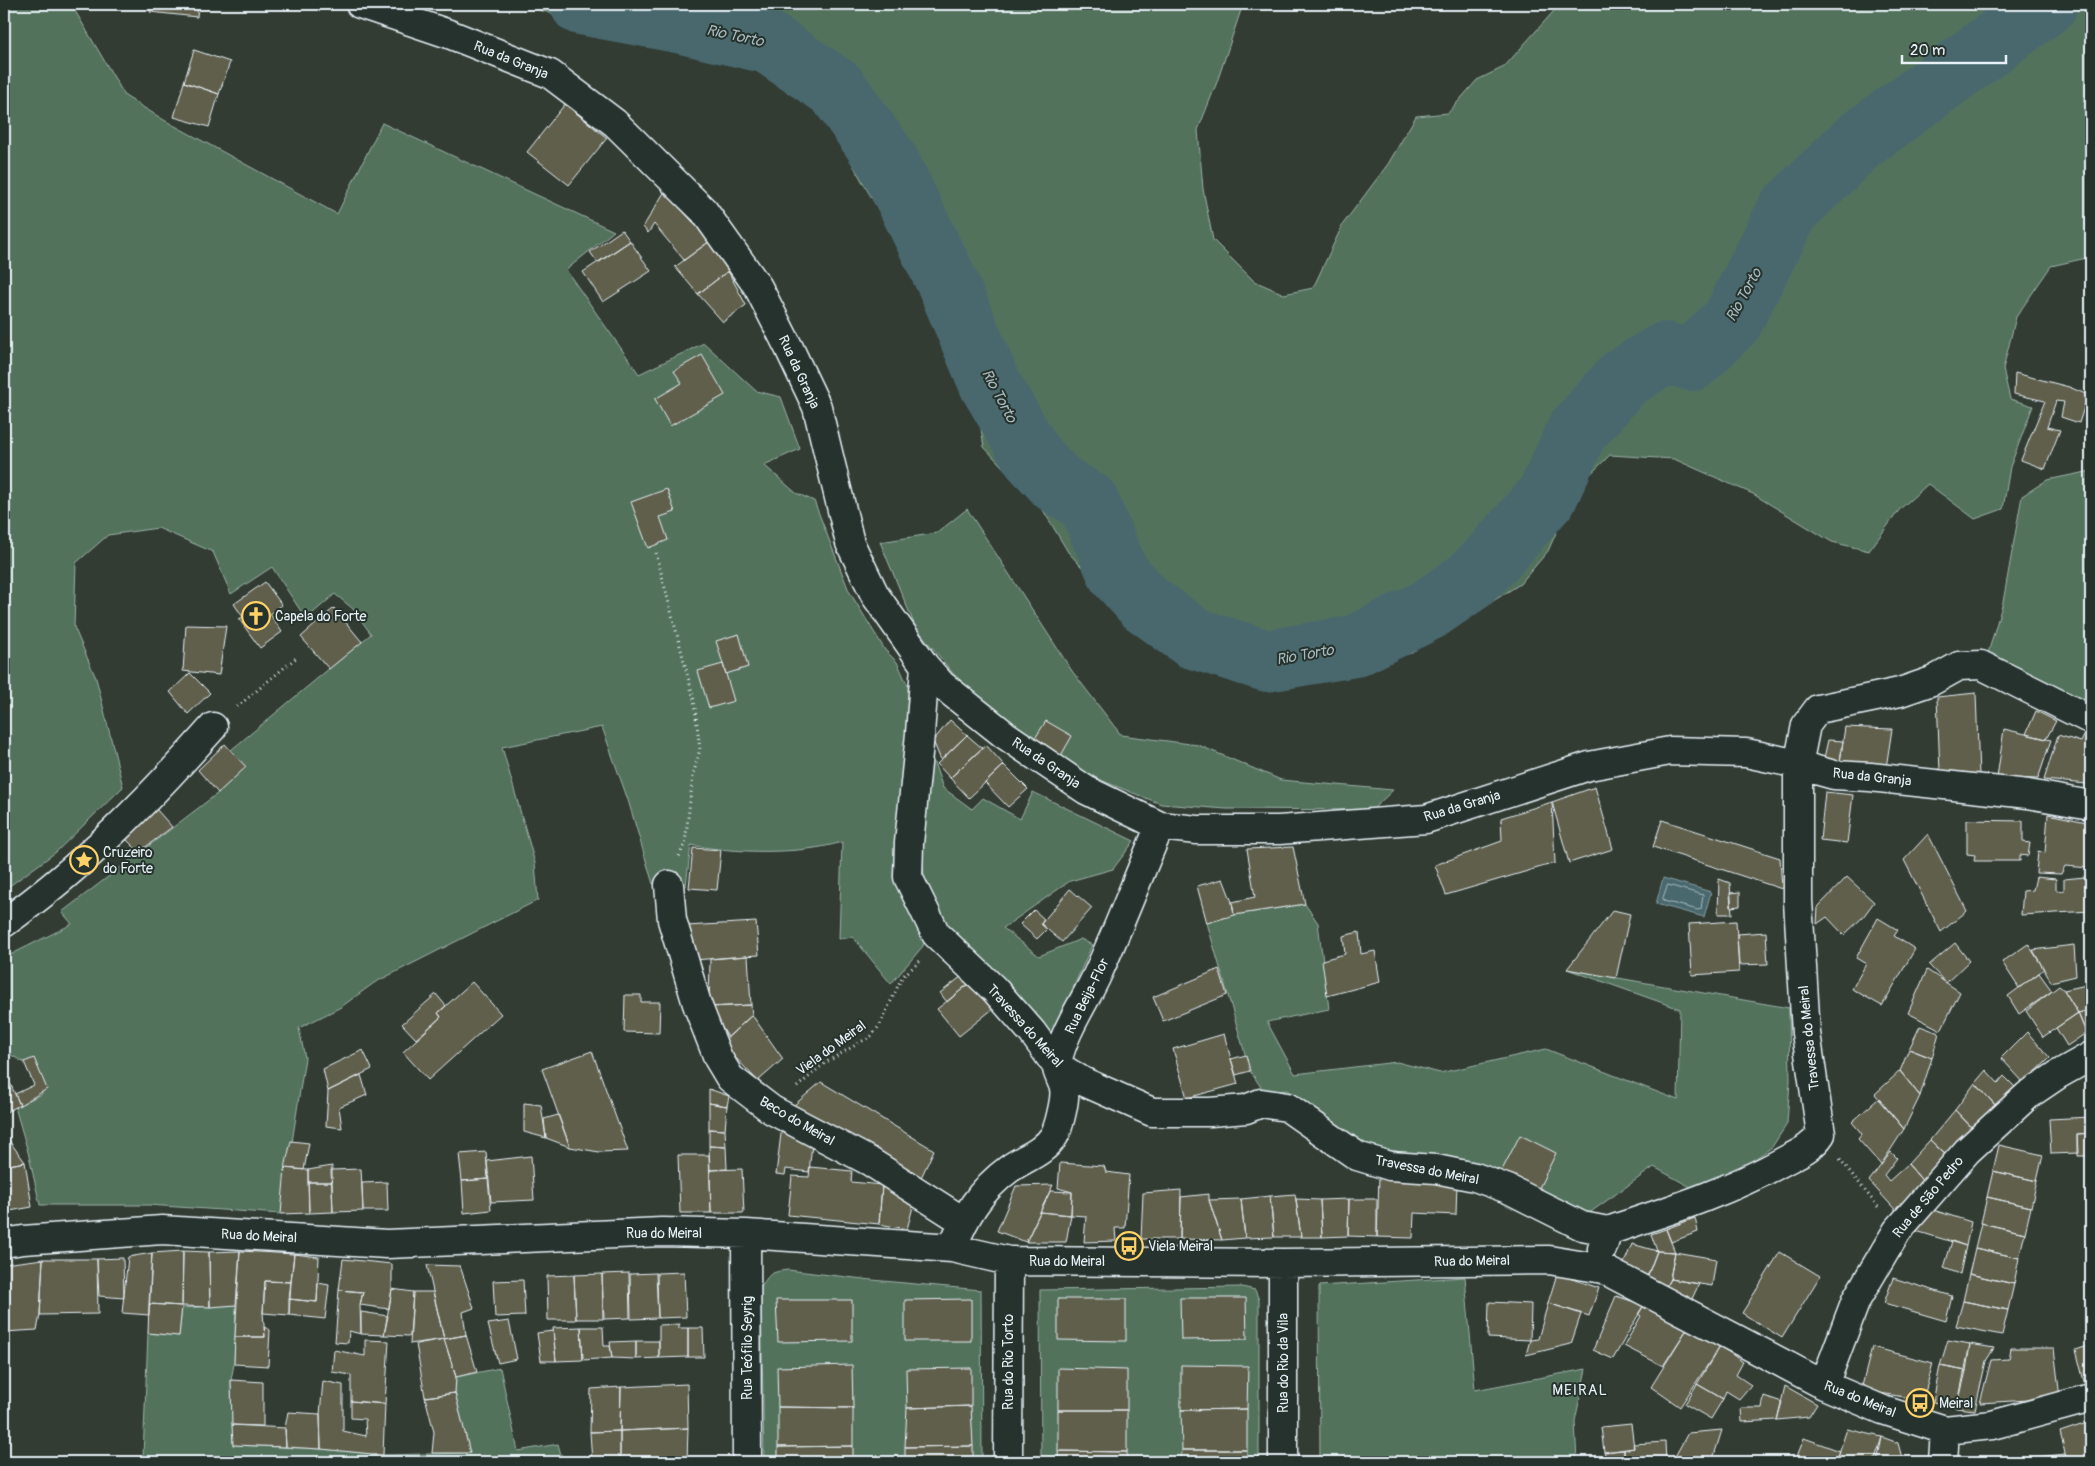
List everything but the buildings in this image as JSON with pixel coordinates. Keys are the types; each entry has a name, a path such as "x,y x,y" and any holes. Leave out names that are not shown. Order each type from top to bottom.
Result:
{"street":[{"name":"Rua da Granja","path":"360,4 448,34 550,74 615,123 704,212 758,287 789,348 817,407 850,543 875,595 925,666 942,685 1005,735 1086,790 1160,826 1196,830 1279,830 1426,819 1589,766 1670,751 1746,753 1834,775 1870,777 2028,794 2091,805"},
{"name":"Travessa do Meiral","path":"925,666 909,843 908,877 936,934 994,989 1032,1032 1056,1065 1082,1082 1152,1112 1210,1112 1246,1109 1261,1103 1287,1106 1357,1156 1390,1166 1436,1169 1475,1177 1508,1189 1582,1226 1608,1231 1690,1204 1762,1174 1816,1142 1820,1134 1806,1034 1798,901 1798,765 1806,725 1818,709 1900,692 1932,681 1960,666 1981,664 2091,720"},
{"path":"4,923 72,871 184,760 213,727"},
{"name":"Rua Beija-Flor","path":"1056,1065 1071,1025 1092,987 1160,826"},
{"name":"Beco do Meiral","path":"669,886 672,920 697,1004 718,1058 730,1078 772,1110 869,1161 963,1221"},
{"name":"Rua de São Pedro","path":"1824,1386 1856,1300 1897,1231 1968,1151 2028,1095 2059,1074 2091,1056"},
{"path":"952,1248 963,1221 982,1192 1009,1169 1045,1147 1054,1135 1060,1120 1064,1090 1056,1065"},
{"name":"Rua do Meiral","path":"4,1243 162,1230 387,1244 662,1232 746,1234 952,1248 1009,1261 1283,1263 1549,1260 1596,1266 1824,1386 1883,1410 1945,1430 1992,1425 2091,1398"},
{"path":"1596,1266 1608,1231"},
{"name":"Rua Teófilo Seyrig","path":"746,1234 747,1462"},
{"name":"Rua do Rio Torto","path":"1008,1462 1009,1261"},
{"name":"Rua do Rio da Vila","path":"1283,1263 1283,1462"},
{"path":"1943,1462 1945,1430"}],"path":[{"path":"656,553 694,700 700,749 693,776 684,842 669,886"},
{"path":"213,727 297,657"},
{"name":"Viela do Meiral","path":"772,1110 824,1063 871,1036 880,1025 902,978 923,957"},
{"path":"1820,1134 1864,1191"}],"green space":[{"path":"4,4 71,4 125,96 164,120 337,214 382,123 614,231 566,270 639,374 704,343 756,391 781,397 800,449 764,465 796,493 814,501 849,591 885,650 897,662 908,686 912,733 899,875 927,929 923,946 891,984 853,937 839,939 842,842 787,851 727,850 691,845 686,886 653,884 628,800 602,727 502,747 535,863 538,900 374,983 341,1007 299,1028 305,1058 281,1214 148,1205 40,1205 15,1107 42,1094 39,1071 4,1051 4,958 72,924 62,912 218,793 245,767 231,750 371,634 353,609 335,594 306,619 272,567 231,594 213,552 158,528 108,535 76,563 74,627 96,678 123,787 56,852 4,890"},
{"path":"517,4 1243,4 1217,82 1198,130 1203,189 1213,240 1254,281 1284,294 1313,288 1343,224 1388,164 1416,116 1448,113 1477,80 1504,67 1560,4 2091,4 2091,257 2051,266 2016,317 2003,369 2010,399 2033,406 2010,467 2003,509 1975,519 1928,484 1900,509 1869,551 1832,542 1753,494 1674,459 1610,455 1576,488 1548,551 1520,584 1411,653 1333,679 1254,678 1214,670 1152,644 1068,552 1043,510 984,447 975,392 953,341 824,114 791,75 738,48 590,24"},
{"path":"2091,471 2091,707 1986,660 2003,602 2022,496 2047,480"},
{"path":"967,509 1072,671 1121,735 1198,745 1281,780 1393,790 1372,810 1226,809 1161,804 1103,781 1059,759 963,686 915,626 880,542 937,533"},
{"path":"927,743 943,788 972,809 983,798 1020,819 1033,792 1134,841 1113,869 1070,881 1003,928 1039,956 1081,939 1092,945 1048,1045 955,942 925,896 920,803"},
{"path":"1305,904 1318,923 1329,1009 1267,1022 1295,1074 1397,1062 1440,1073 1546,1049 1678,1100 1680,1009 1567,969 1789,1008 1790,1081 1787,1124 1772,1147 1735,1173 1696,1190 1654,1167 1585,1216 1412,1154 1368,1146 1321,1117 1287,1090 1265,1093 1250,1071 1207,923 1234,915"},
{"path":"788,1270 981,1290 982,1462 764,1462 761,1288 771,1274"},
{"path":"1465,1277 1475,1390 1586,1369 1575,1421 1577,1462 1320,1462 1319,1286"},
{"path":"1242,1287 1255,1290 1259,1300 1259,1462 1041,1462 1040,1290"},
{"path":"236,1305 234,1364 231,1380 233,1445 321,1449 383,1455 470,1453 455,1393 456,1377 500,1368 518,1451 558,1444 563,1462 115,1462 143,1457 148,1333 179,1336 182,1308"}],"water":[{"path":"1663,878 1711,892 1704,917 1656,904"}],"waterway":[{"name":"Rio Torto","path":"581,4 678,22 769,43 837,89 889,163 947,282 990,384 1032,456 1057,483 1088,502 1118,573 1145,603 1193,638 1267,661 1355,646 1428,610 1470,581 1492,559 1547,496 1577,431 1624,378 1665,353 1692,360 1732,321 1788,210 1858,142 2047,4"}],"place":[{"name":"Capela do Forte","path":"256,616"},
{"name":"Cruzeiro do Forte","path":"84,860"},
{"name":"Viela Meiral","path":"1129,1246"},
{"name":"Meiral","path":"1920,1403"}],"district":[{"name":"MEIRAL","path":"1580,1390"}]}
